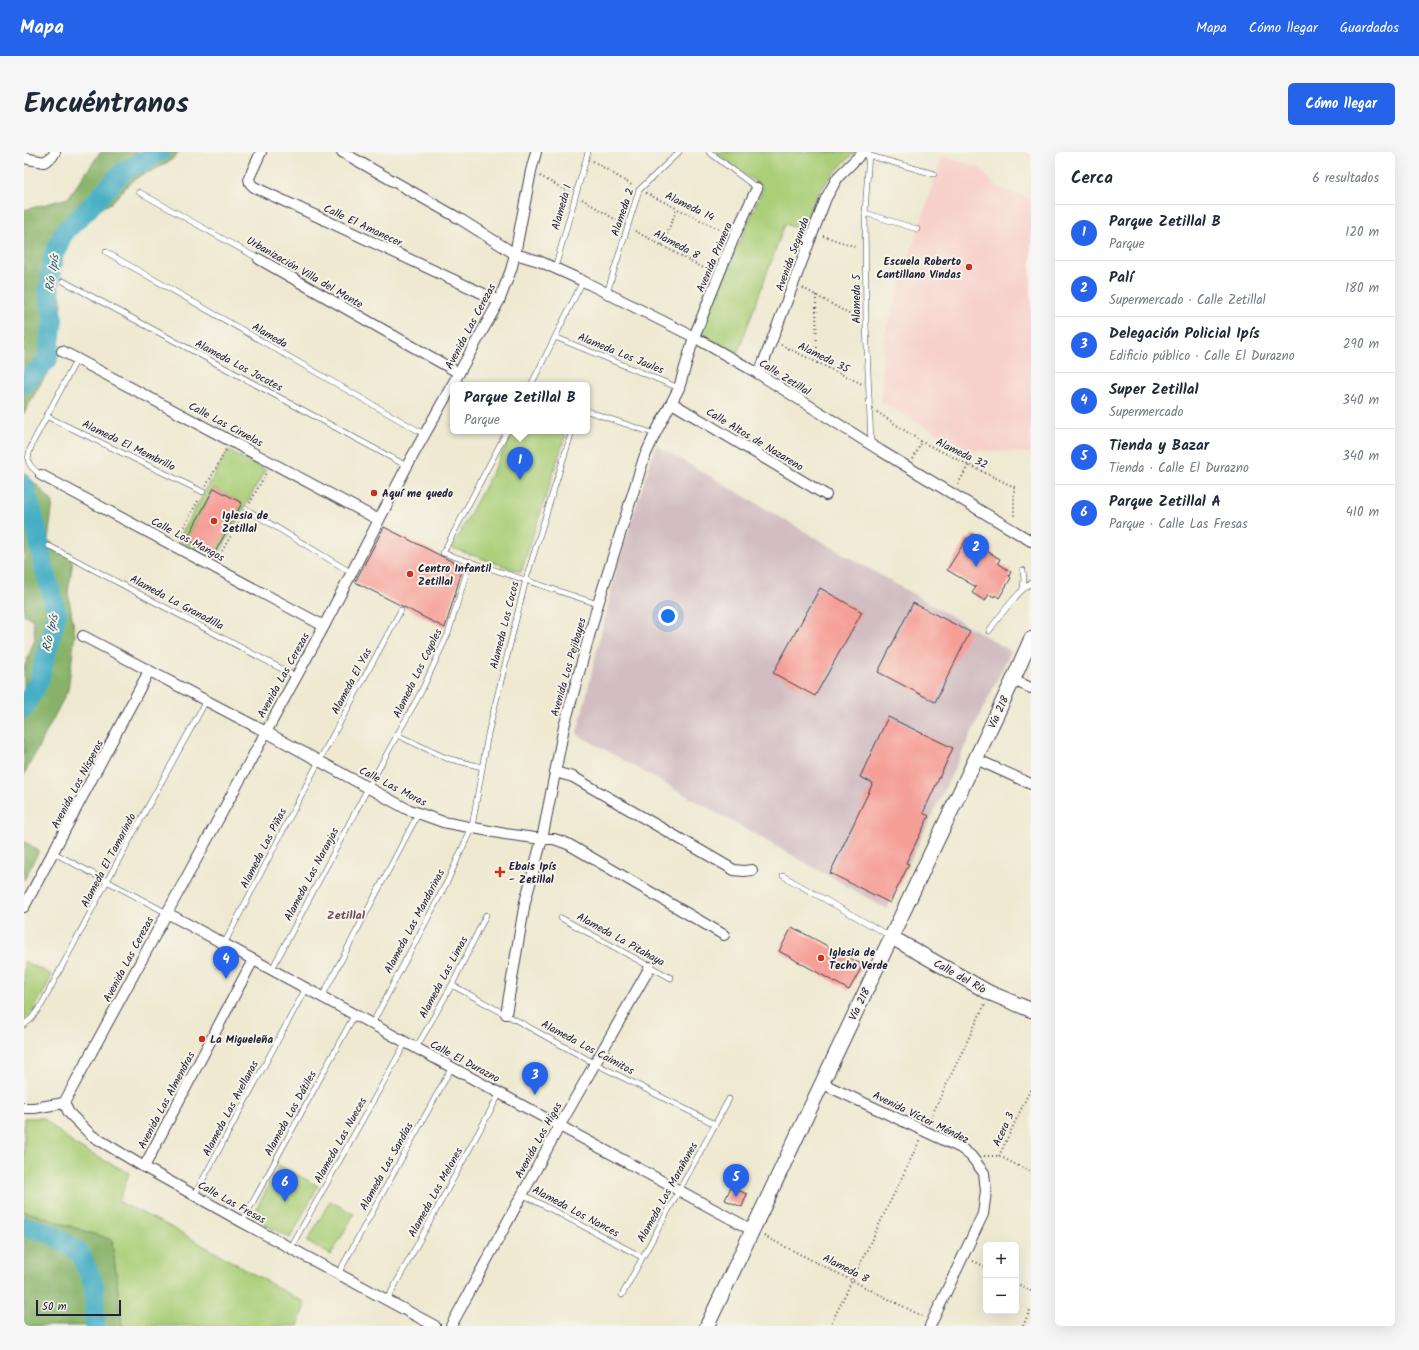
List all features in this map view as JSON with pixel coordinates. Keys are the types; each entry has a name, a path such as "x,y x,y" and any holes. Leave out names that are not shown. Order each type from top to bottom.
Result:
{"main road":[{"name":"Vía 218","path":"707,1326 976,759 1031,639"},
{"name":"Calle del Río","path":"891,937 990,993 1031,1010"}],"street":[{"path":"24,158 44,162 52,157 55,152"},
{"name":"Calle El Amanecer","path":"261,152 248,178 254,187 499,301"},
{"path":"342,152 460,219 515,254"},
{"name":"Avenida Las Cerezas","path":"459,379 499,301 511,270 536,152"},
{"name":"Avenida Segunda","path":"759,374 795,283 812,233 832,186 838,177 865,153"},
{"name":"Avenida Primera","path":"694,337 734,237 758,188"},
{"name":"Calle Zetillal","path":"515,254 555,268 694,337 759,374 908,468 1031,541"},
{"name":"Urbanización Villa del Monte","path":"259,259 459,379"},
{"name":"Avenida Los Pejibayes","path":"506,1014 525,902 542,839 564,727 598,604 644,458 679,388 694,337"},
{"name":"Calle Las Ciruelas","path":"62,351 379,520"},
{"name":"Avenida Las Cerezas","path":"64,1103 324,626 424,434 450,393"},
{"name":"Calle Altos de Nazareno","path":"672,403 826,495"},
{"name":"Calle Los Mangos","path":"41,475 324,626"},
{"name":"Calle Las Moras","path":"83,636 266,732 407,809 443,822 542,839 554,839 568,844 724,935"},
{"name":"Avenida Los Nísperos","path":"24,907 54,853 149,671"},
{"path":"1013,680 1031,688"},
{"path":"976,759 1031,784"},
{"path":"555,772 573,776 734,870 752,870"},
{"name":"Calle El Durazno","path":"167,913 752,1230"},
{"name":"Avenida Las Almendras","path":"144,1167 253,960"},
{"name":"Avenida Los Higos","path":"451,1326 594,1063 650,967"},
{"name":"Avenida Víctor Méndez","path":"821,1083 961,1148 971,1156 984,1173 986,1190 983,1214 931,1323"},
{"path":"24,1108 34,1108 64,1103"},
{"name":"Calle Las Fresas","path":"64,1103 69,1113 91,1135 144,1167 194,1196 436,1326"}],"lane":[{"name":"Alameda 2","path":"607,293 639,190 678,152"},
{"path":"709,152 758,188"},
{"path":"865,153 934,174"},
{"name":"Alameda 5","path":"865,153 866,324 872,445"},
{"name":"Alameda 1","path":"555,268 587,154"},
{"name":"Urbanización Villa del Monte","path":"139,192 259,259"},
{"path":"865,213 917,228"},
{"name":"Alameda","path":"106,252 424,434"},
{"name":"Alameda Los Jocotes","path":"63,281 407,466"},
{"path":"532,382 583,282"},
{"name":"Alameda Los Jaules","path":"555,337 679,388"},
{"path":"41,475 28,463 28,455 32,442 77,359"},
{"path":"590,412 655,434"},
{"name":"Alameda El Membrillo","path":"46,416 203,492"},
{"path":"505,434 443,552 598,604"},
{"name":"Alameda Los Cocos","path":"472,827 488,734 526,579 571,434"},
{"path":"246,509 352,573"},
{"name":"Alameda La Granadilla","path":"49,546 296,676"},
{"name":"Alameda Los Coyoles","path":"368,788 421,692 448,634 470,561"},
{"path":"1023,570 1023,588"},
{"path":"989,631 1023,588 1031,583"},
{"name":"Alameda El Yas","path":"319,761 401,610"},
{"name":"Alameda El Tamarindo","path":"24,1025 32,1018 42,1004 107,881 206,701"},
{"path":"397,735 446,758 482,767"},
{"name":"Alameda Las Piñas","path":"224,944 319,761"},
{"name":"Alameda Las Naranjas","path":"272,969 368,788"},
{"path":"322,997 418,814"},
{"name":"Alameda Las Mandarinas","path":"372,1024 447,882 472,827"},
{"path":"54,853 167,913"},
{"path":"783,876 891,937"},
{"name":"Alameda Las Limas","path":"416,1048 452,985 486,915"},
{"name":"Alameda La Pitahaya","path":"561,918 671,978"},
{"name":"Alameda Los Caimitos","path":"452,985 594,1063 715,1124"},
{"name":"Alameda Las Avellanas","path":"194,1196 306,988"},
{"name":"Alameda Los Dátiles","path":"242,1222 355,1014"},
{"name":"Alameda Las Nueces","path":"291,1248 406,1042"},
{"name":"Alameda Las Sandías","path":"338,1274 452,1067"},
{"name":"Alameda Los Melones","path":"387,1300 500,1093"},
{"name":"Alameda Los Marañones","path":"622,1295 730,1099"},
{"name":"Alameda Los Nances","path":"522,1194 642,1257"}],"path":[{"name":"Alameda 14","path":"587,154 639,190 734,237"},
{"name":"Alameda 8","path":"531,171 575,195 628,227 719,276"},
{"path":"662,245 677,209"},
{"path":"812,233 865,250"},
{"path":"795,283 866,324"},
{"path":"816,295 818,364"},
{"name":"Alameda 35","path":"773,341 868,387"},
{"name":"Alameda 32","path":"869,403 880,415 922,442 1014,487 1014,531"},
{"path":"908,468 922,442"},
{"path":"952,494 969,464"},
{"name":"Acera 3","path":"999,1156 1031,1088"},
{"path":"971,1156 999,1156 1031,1172"},
{"name":"Alameda 8","path":"752,1230 852,1280 931,1323"},
{"path":"963,1256 983,1266"},
{"path":"830,1326 852,1280"},
{"path":"1019,1285 1031,1291"},
{"path":"1022,1326 1031,1308"}],"shaded area":[{"name":"Escuela Roberto Cantillano Vindas","path":"942,156 980,168 996,187 1031,198 1031,453 969,450 881,402 884,335"},
{"path":"656,445 1011,651 887,909 577,734 617,567"}],"green space":[{"path":"102,152 180,152 170,161 152,171 142,174 128,185 111,203 92,213 62,251 56,275 62,305 56,360 36,391 24,414 24,210 68,198 99,154"},
{"path":"715,152 855,152 842,164 815,198 810,209 804,231 785,224 738,352 699,335 763,188"},
{"path":"512,434 566,434 521,572 452,548"},
{"path":"228,450 265,470 215,561 178,540","holes":["214,488 242,503 214,554 187,539"]},
{"path":"24,472 53,502 48,540 73,561 68,592 75,635 68,690 24,775 24,668 35,639 33,620 24,614"},
{"path":"24,841 39,851 24,880"},
{"path":"24,961 52,975 33,1011 24,1021"},
{"path":"24,1118 43,1118 76,1146 129,1173 119,1202 167,1225 305,1303 298,1326 122,1326 112,1240 24,1211"},
{"path":"279,1165 318,1186 290,1238 252,1218"},
{"path":"330,1201 354,1214 331,1255 307,1242"},
{"path":"24,1211 112,1240 122,1326 24,1326"}],"building":[{"name":"Iglesia de Zetillal","path":"214,488 242,503 214,554 187,539"},
{"name":"Centro Infantil Zetillal","path":"384,527 463,567 445,628 355,582"},
{"path":"973,534 984,541 980,547 1000,559 998,563 1011,572 1009,576 1011,578 999,598 995,595 994,597 989,594 985,601 972,593 976,587 947,570 967,538 969,539"},
{"path":"820,588 862,612 815,696 773,673"},
{"path":"913,603 970,632 935,702 878,672"},
{"path":"888,717 953,748 923,813 929,816 906,863 909,864 890,903 830,873 873,783 860,777"},
{"name":"Iglesia de Techo Verde","path":"792,927 863,965 849,990 779,951"},
{"path":"731,1187 747,1194 742,1207 725,1200"}],"waterway":[{"name":"Río Ipís","path":"24,384 48,359 53,319 48,291 53,256 64,232 88,209 122,172 160,152"},
{"name":"Río Ipís","path":"24,486 35,522 43,564 57,613 39,681 24,708"},
{"name":"Río Ipís","path":"24,1226 50,1233 80,1253 94,1285 95,1326"}],"place":[{"name":"Escuela Roberto Cantillano Vindas","path":"969,267"},
{"name":"Parque Zetillal B","path":"520,480"},
{"name":"Aquí me quedo","path":"374,493"},
{"name":"Iglesia de Zetillal","path":"214,521"},
{"name":"Palí","path":"976,567"},
{"name":"Centro Infantil Zetillal","path":"410,574"},
{"name":"Ebais Ipís - Zetillal","path":"500,872"},
{"name":"Iglesia de Techo Verde","path":"821,958"},
{"name":"Super Zetillal","path":"226,979"},
{"name":"La Migueleña","path":"202,1039"},
{"name":"Delegación Policial Ipís","path":"535,1095"},
{"name":"Tienda y Bazar","path":"736,1197"},
{"name":"Parque Zetillal A","path":"285,1202"}],"district":[{"name":"Zetillal","path":"346,915"}]}
